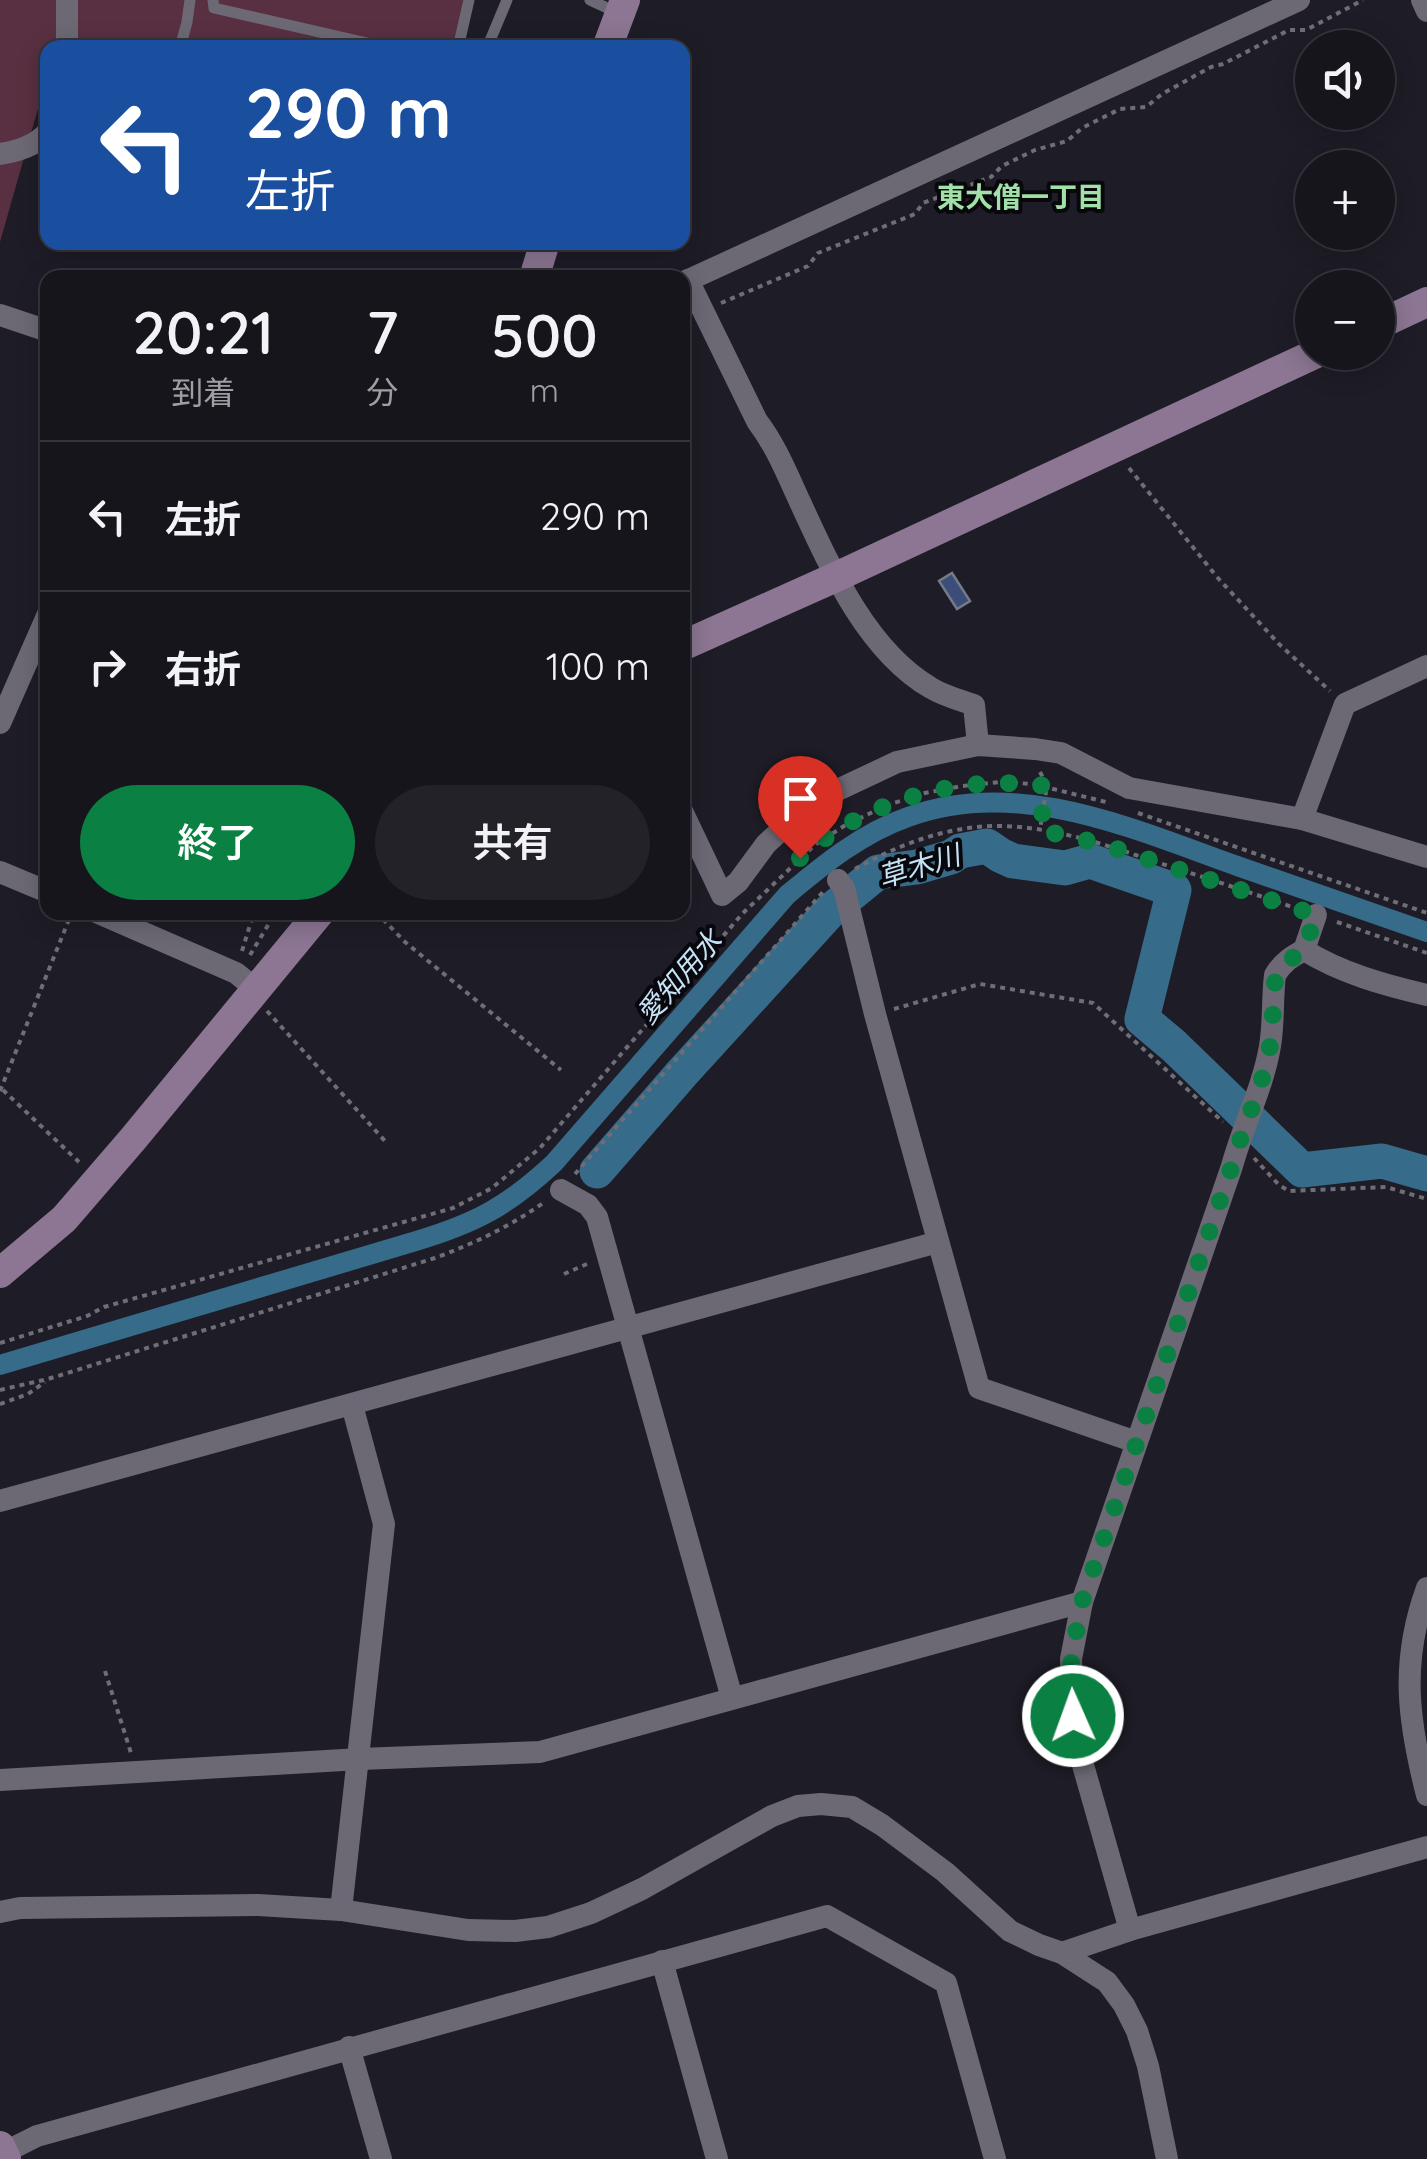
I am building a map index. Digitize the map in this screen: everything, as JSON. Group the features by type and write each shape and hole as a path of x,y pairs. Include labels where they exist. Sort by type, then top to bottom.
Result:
{"street":[{"path":"67,0 67,40"},
{"path":"690,280 1299,0"},
{"path":"1422,0 1427,11"},
{"path":"611,40 622,7"},
{"path":"0,154 40,139"},
{"path":"690,289 704,310 757,421 772,441 852,604 908,672 933,690 974,705 978,745"},
{"path":"1395,317 1427,302"},
{"path":"0,315 40,328"},
{"path":"690,642 1295,363"},
{"path":"0,723 40,632"},
{"path":"1302,820 1344,704 1427,666"},
{"path":"690,828 722,895 738,882 766,844 800,812 827,795 898,762 978,745 1035,748 1061,754 1129,788 1302,820 1427,857"},
{"path":"0,872 40,889"},
{"path":"838,880 844,888 979,1388 1136,1442"},
{"path":"1130,1930 1075,1730 1071,1659 1082,1602 1257,1094 1270,1046 1276,975 1281,966 1304,950 1316,915"},
{"path":"114,920 246,980"},
{"path":"0,1273 64,1219 246,980 311,920"},
{"path":"1304,950 1348,972 1427,995"},
{"path":"560,1190 588,1204 598,1217 732,1698"},
{"path":"0,1501 938,1242"},
{"path":"341,1910 384,1524 352,1405"},
{"path":"1427,1588 1411,1646 1409,1686 1414,1742 1427,1795"},
{"path":"0,1780 540,1752 1082,1602"},
{"path":"0,1912 20,1908 258,1905 341,1910 468,1930 548,1927 592,1913 642,1889 772,1816 798,1806 852,1807 946,1872 1010,1931 1062,1954 1108,1982 1137,2031 1167,2159"},
{"path":"1062,1954 1130,1930 1427,1846"},
{"path":"3,2152 36,2136 827,1916 946,1982 995,2159"},
{"path":"662,1961 717,2159"},
{"path":"349,2047 381,2159"}],"lane":[{"path":"182,40 192,0 213,1 214,8 353,40"},
{"path":"460,40 469,0"},
{"path":"490,40 507,0"},
{"path":"590,0 622,7"}],"path":[{"path":"704,310 808,266 818,253 915,214 923,203 991,177 1002,166 1034,150 1067,141 1082,128 1120,108 1146,107 1211,67 1289,30 1306,30 1362,0"},
{"path":"1116,448 1216,578 1344,704"},
{"path":"0,1343 88,1316 104,1307 453,1208 492,1188 540,1148 742,913 816,844 872,812 925,793 1000,782 1046,786 1116,806"},
{"path":"1040,830 1046,786"},
{"path":"1134,811 1427,912"},
{"path":"0,1390 48,1379 435,1258 522,1219 560,1190 824,891 899,846 928,836 994,826 1040,830 1102,844 1427,953"},
{"path":"69,920 0,1090 79,1162"},
{"path":"246,980 253,920"},
{"path":"271,920 248,958 246,980 261,1004 385,1141"},
{"path":"384,920 405,942 561,1070"},
{"path":"875,1014 980,984 1094,1003 1280,1186 1289,1191 1386,1187 1427,1199"},
{"path":"564,1274 608,1258"},
{"path":"0,1404 28,1394 48,1379"},
{"path":"105,1672 134,1772"}],"shaded area":[{"path":"0,0 473,0 464,40 40,40 40,102 0,242"}],"building":[{"path":"952,573 970,601 957,609 939,581"}],"waterway":[{"name":"愛知用水","path":"0,1365 416,1241 490,1211 554,1163 787,895 859,841 908,817 950,806 992,802 1076,813 1118,824 1427,932"},
{"name":"草木川","path":"597,1171 830,911 878,872 917,867 987,846 1013,861 1065,868 1090,861 1174,890 1142,1019 1302,1170 1382,1161 1427,1174"}],"district":[{"name":"東大僧一丁目","path":"1021,197"}],"route":[{"path":"800,858 844,826 885,806 925,793 1000,782 1033,784 1046,786 1040,830 1102,844 1316,915 1304,950 1281,966 1276,975 1270,1046 1257,1094 1082,1602 1071,1659 1073,1716"}]}
